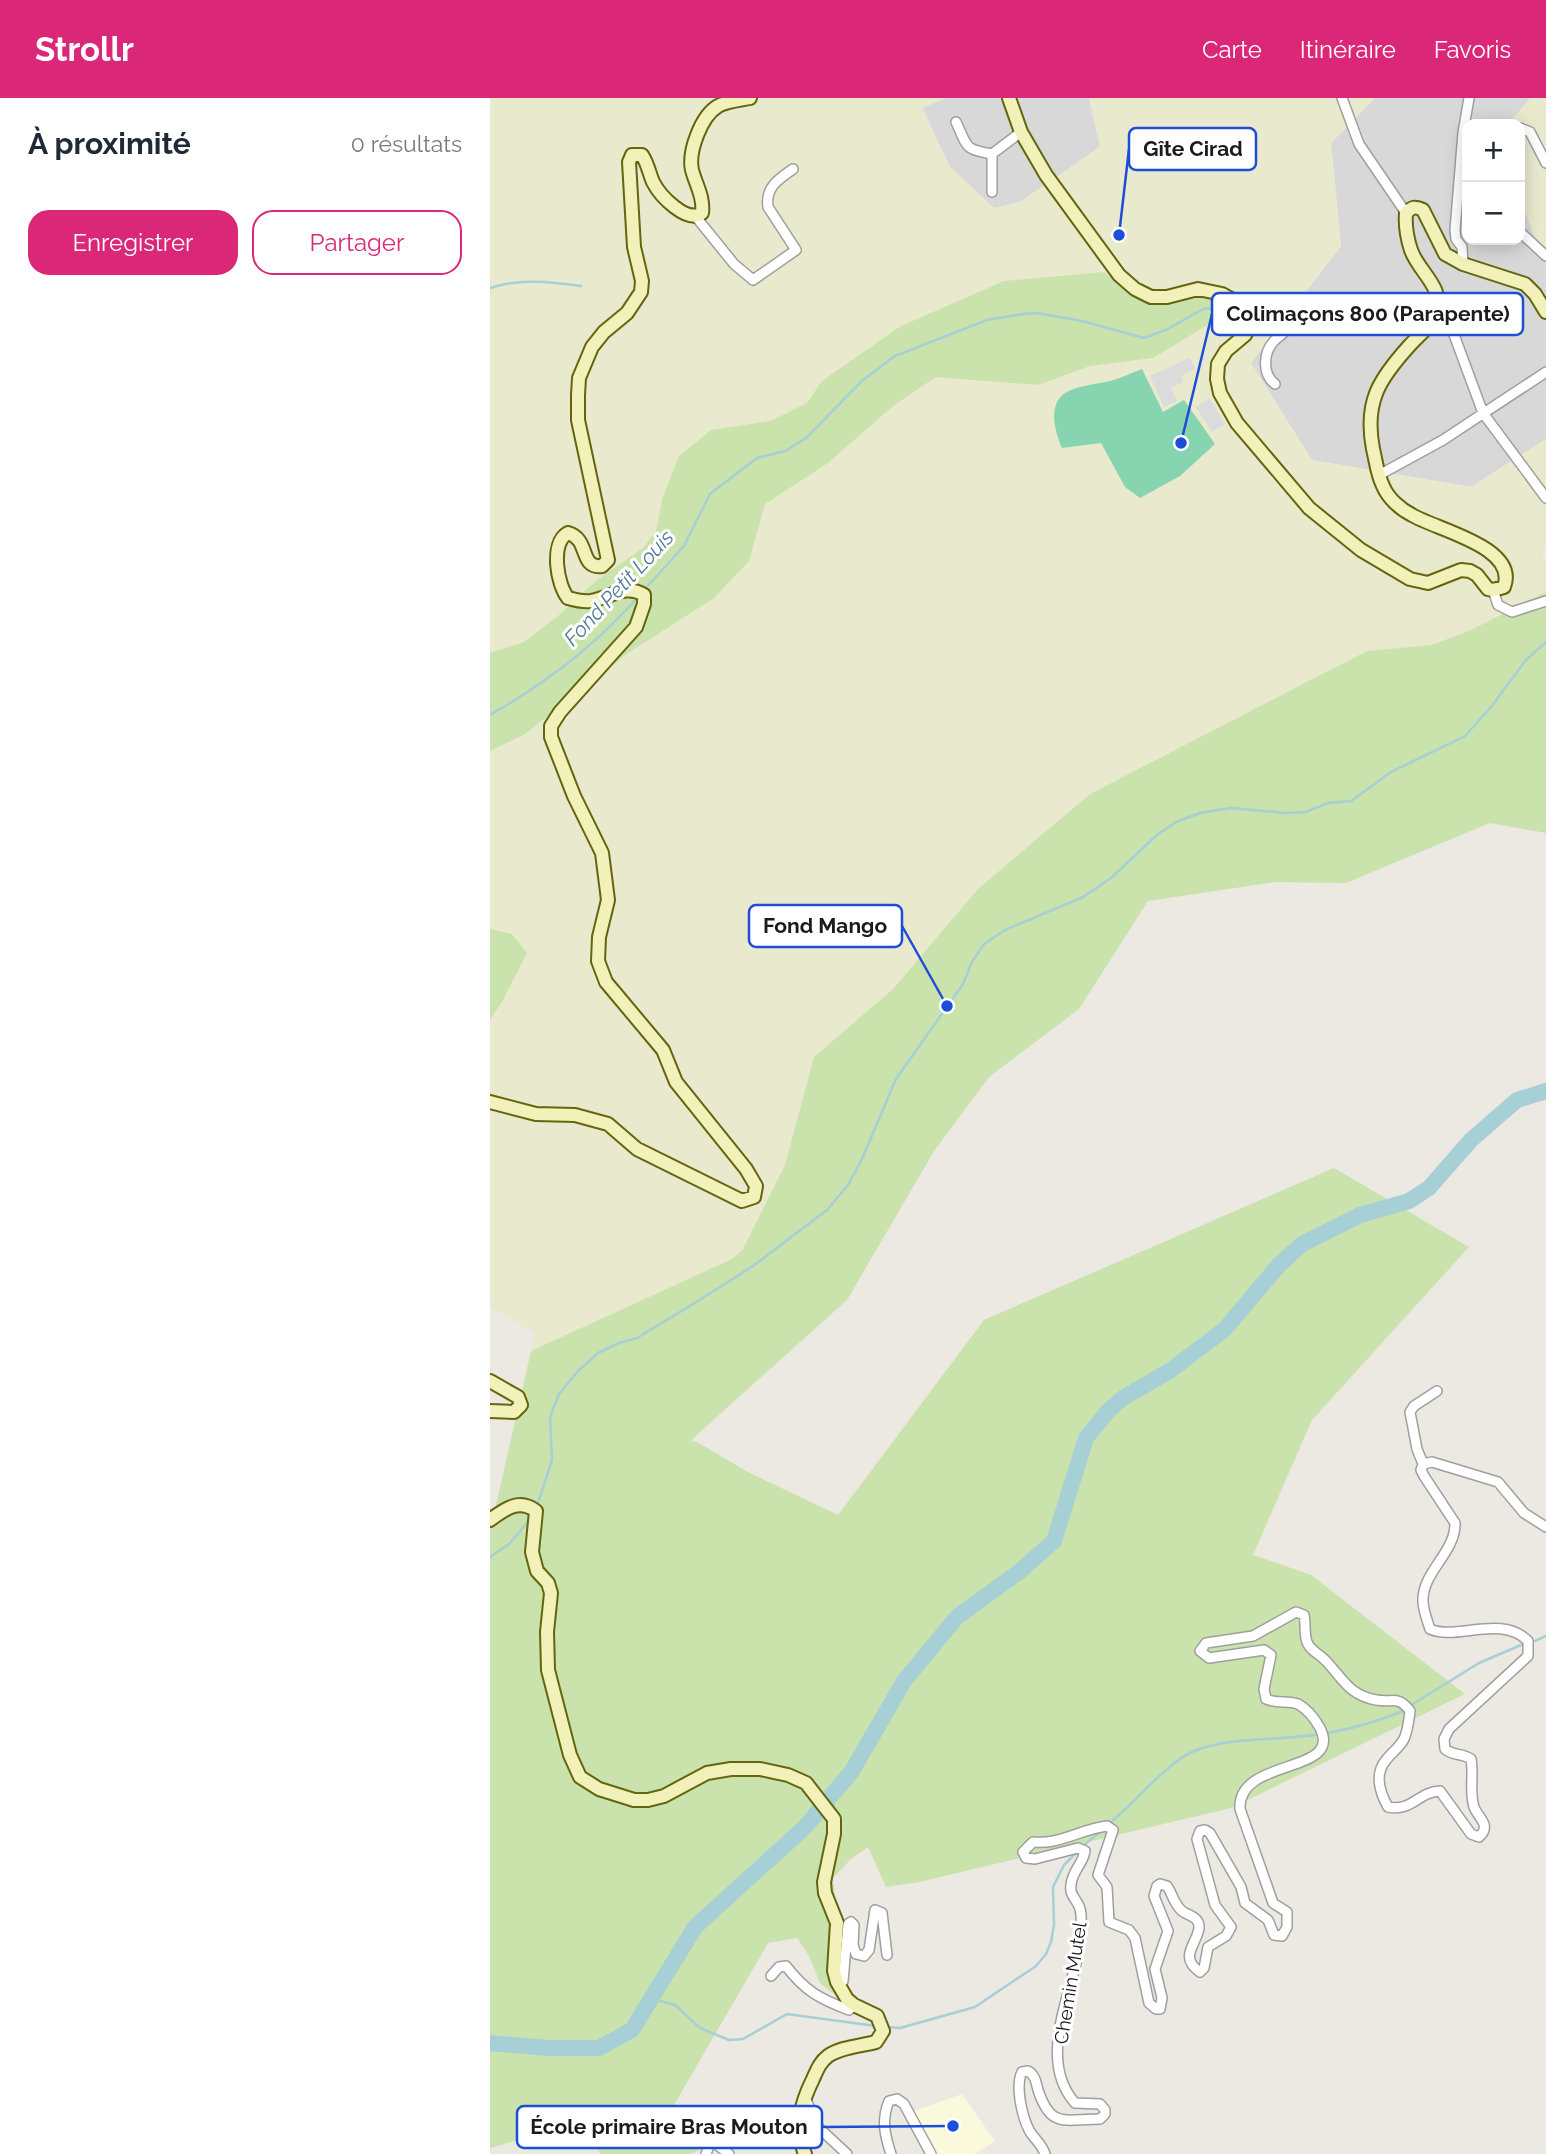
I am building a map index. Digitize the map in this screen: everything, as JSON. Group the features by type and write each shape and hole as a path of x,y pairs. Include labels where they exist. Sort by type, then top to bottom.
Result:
{"main road":[{"path":"490,1102 536,1114 575,1115 608,1124 637,1149 722,1193 742,1201 754,1197 756,1192 756,1186 746,1169 676,1082 663,1050 606,982 598,961 599,937 608,900 602,853 569,785 551,737 551,726 560,712 636,627 644,604 640,593 624,590 591,601 579,601 568,598 558,582 559,543 568,533 581,541 588,563 592,566 602,566 608,560 578,420 579,378 592,347 604,332 627,313 641,292 640,267 634,247 629,162 632,156 642,155 658,189 680,212 688,217 696,217 702,213 703,205 691,162 703,125 718,106 750,98"},
{"path":"1009,98 1021,132 1046,175 1119,275 1135,289 1151,297 1167,297 1189,290 1207,290 1235,299 1250,314 1251,324 1245,335 1226,351 1218,364 1220,393 1237,423 1309,508 1361,550 1410,579 1427,583 1452,572 1470,571 1477,575 1488,589 1493,590 1504,587 1507,573 1505,567 1491,553 1471,540 1413,516 1396,504 1386,492 1379,475 1369,430 1370,410 1378,386 1390,366 1436,314 1436,291 1411,252 1406,213 1416,206 1423,209 1445,254 1463,264 1525,284 1546,312"},
{"path":"490,1381 519,1397 521,1405 514,1412 490,1411"},
{"path":"490,1520 508,1507 519,1504 529,1505 536,1511 532,1552 537,1571 548,1583 551,1593 546,1639 548,1670 570,1755 580,1777 599,1789 634,1800 648,1800 664,1796 706,1773 731,1769 760,1769 788,1775 806,1783 834,1819 834,1834 824,1882 825,1893 837,1923 834,1971 847,1999 853,2005 877,2016 884,2031 876,2042 831,2054 821,2061 804,2096 799,2127 805,2154"}],"street":[{"path":"1342,98 1359,144 1406,213"},
{"path":"1463,264 1462,247 1456,239 1455,230 1463,133 1469,98"},
{"path":"956,122 968,148 974,152 992,154 1021,132"},
{"path":"1525,130 1530,132 1546,163"},
{"path":"992,154 992,192"},
{"path":"696,217 734,264 752,280 796,250 768,207 767,200 774,182 793,169"},
{"path":"1525,237 1546,256"},
{"path":"1250,314 1279,316 1287,323 1285,332 1274,342 1266,356 1266,373 1275,384"},
{"path":"1436,314 1448,323 1453,332 1483,413 1546,498"},
{"path":"1379,475 1443,440 1546,372"},
{"path":"1493,590 1498,605 1512,612 1546,601"},
{"path":"1437,1391 1414,1406 1410,1412 1417,1449 1423,1464 1432,1462 1498,1482 1524,1513 1546,1527"},
{"name":"Chemin Mutel","path":"1045,2154 1043,2147 1029,2131 1025,2120 1018,2083 1022,2073 1028,2071 1034,2075 1044,2109 1055,2118 1100,2119 1105,2110 1100,2104 1075,2103 1069,2095 1059,2067 1058,2029 1076,1967 1081,1933 1080,1906 1073,1897 1071,1885 1075,1872 1084,1860 1085,1851 1078,1847 1035,1859 1026,1858 1023,1852 1027,1847 1033,1842 1049,1843 1107,1826 1113,1830 1098,1875 1107,1887 1109,1922 1129,1930 1135,1938 1149,2003 1156,2009 1160,2009 1163,2002 1155,1969 1168,1931 1154,1896 1157,1885 1167,1886 1180,1909 1198,1922 1190,1952 1191,1963 1196,1970 1203,1971 1208,1947 1226,1936 1231,1927 1215,1905 1197,1839 1200,1831 1210,1833 1241,1887 1242,1900 1268,1920 1274,1935 1282,1936 1287,1927 1287,1912 1273,1903 1240,1809 1240,1799 1246,1787 1260,1777 1317,1755 1325,1738 1317,1722 1304,1708 1294,1702 1276,1703 1266,1699 1264,1689 1271,1656 1264,1650 1209,1658 1200,1651 1206,1643 1253,1636 1296,1612 1304,1615 1306,1641 1350,1690 1376,1700 1404,1703 1410,1711 1404,1739 1385,1761 1380,1772 1379,1786 1388,1807 1398,1809 1410,1805 1425,1794 1440,1791 1471,1834 1479,1836 1484,1832 1483,1819 1475,1810 1473,1802 1471,1759 1451,1754 1445,1749 1444,1739 1449,1729 1528,1656 1528,1641 1523,1635 1509,1630 1477,1628 1438,1633 1430,1629 1422,1599 1426,1584 1450,1545 1455,1523 1424,1476 1421,1470 1423,1464"},
{"path":"837,1982 843,1981 848,1924 851,1922 854,1925 853,1945 856,1954 864,1956 869,1950 875,1910 881,1913 887,1955"},
{"path":"771,1976 779,1967 786,1966 800,1984 818,1997 849,2010 853,2005"},
{"path":"804,2096 819,2128 847,2154"},
{"path":"891,2154 884,2120 889,2101 897,2099 904,2104 931,2154"},
{"path":"706,2154 710,2143 715,2143 729,2154"}],"shaded area":[{"path":"946,98 1089,98 1100,147 1020,202 994,208 950,167 922,107"},
{"path":"1375,98 1530,98 1513,119 1462,119 1462,245 1525,245 1525,211 1537,244 1546,252 1546,439 1471,487 1312,460 1251,363 1341,246 1331,143"},
{"path":"1190,358 1195,369 1181,376 1183,382 1171,388 1177,401 1164,407 1150,376"},
{"path":"1209,398 1225,424 1212,432 1196,407"},
{"path":"962,2094 995,2141 975,2154 937,2154 911,2112"}],"green space":[{"path":"490,98 946,98 922,108 950,167 994,208 1020,202 1100,147 1089,98 1375,98 1331,143 1341,246 1251,363 1312,460 1471,487 1546,439 1546,548 1542,554 1546,560 1546,592 1471,630 1431,645 1367,651 1090,794 978,889 893,989 814,1057 785,1165 743,1249 732,1259 531,1351 535,1333 490,1307"},
{"path":"1530,98 1546,98 1546,252 1537,245 1525,211 1525,119 1513,119"},
{"path":"1104,272 1140,300 1166,301 1206,295 1228,302 1243,324 1233,326 1214,321 1153,358 1090,366 1038,385 936,377 893,406 828,463 765,504 749,561 714,598 625,655 525,734 490,751 490,653 524,642 558,616 597,580 643,548 656,531 663,496 679,456 711,430 771,421 807,403 822,381 901,326 1004,281"},
{"path":"1142,369 1163,412 1184,400 1215,444 1180,476 1140,498 1125,487 1101,443 1062,448 1054,416 1058,401 1071,390 1110,381"},
{"path":"1546,592 1546,833 1490,823 1346,883 1275,882 1148,901 1079,1009 989,1077 934,1151 847,1300 690,1441 697,1442 746,1471 838,1515 984,1320 1334,1168 1469,1247 1312,1420 1253,1555 1311,1575 1465,1694 1231,1808 919,1882 886,1887 868,1847 851,1859 833,1878 844,2002 820,1983 809,1956 797,1938 768,1943 674,2105 699,2150 691,2154 601,2154 576,2123 490,2148 490,1518 494,1514 531,1351 732,1259 743,1249 785,1165 814,1057 893,989 978,889 1090,794 1367,651 1432,645 1471,630"},
{"path":"490,929 512,934 527,953 502,1002 490,1019"}],"waterway":[{"path":"490,288 523,282 581,286"},
{"name":"Fond Petit Louis","path":"1281,313 1295,318 1324,320 1397,305"},
{"name":"Fond Petit Louis","path":"645,589 684,546 710,494 757,458 785,451 806,438 863,380 895,356 987,320 1023,314 1037,313 1082,321 1144,338 1168,329 1203,309 1226,307 1240,312"},
{"name":"Fond Petit Louis","path":"1256,310 1264,311"},
{"name":"Fond Petit Louis","path":"490,715 569,662 622,615 638,597"},
{"path":"537,1506 552,1460 550,1417 559,1394 598,1353 637,1338 698,1301 753,1266 827,1210 848,1185 862,1159 896,1079 963,984 972,962 984,944 1005,930 1083,897 1111,878 1157,835 1176,822 1200,813 1231,808 1285,813 1306,812 1328,803 1351,801 1391,772 1465,736 1491,707 1526,660 1546,642"},
{"path":"490,2043 548,2048 599,2048 632,2030 695,1927 805,1827 852,1771 904,1681 957,1617 1020,1571 1054,1541 1086,1438 1109,1410 1123,1398 1171,1370 1225,1329 1278,1266 1302,1244 1360,1215 1409,1201 1429,1188 1471,1140 1517,1100 1546,1091"},
{"path":"490,1557 509,1544 528,1522"},
{"path":"1535,1641 1546,1636"},
{"path":"1413,1704 1479,1663 1521,1645"},
{"path":"1110,1823 1173,1764 1194,1751 1231,1742 1309,1736 1336,1731 1364,1725 1403,1711"},
{"path":"1083,1846 1102,1830"},
{"path":"886,2027 900,2028 975,2007 1036,1966 1046,1954 1051,1942 1054,1925 1053,1887 1064,1865 1076,1853"},
{"path":"653,1999 675,2005 700,2028 729,2040 743,2039 787,2014 876,2026"}],"place":[{"name":"Gîte Cirad","path":"1119,235"},
{"name":"Colimaçons 800 (Parapente)","path":"1181,443"},
{"name":"Fond Mango","path":"947,1006"},
{"name":"École primaire Bras Mouton","path":"953,2126"}]}
